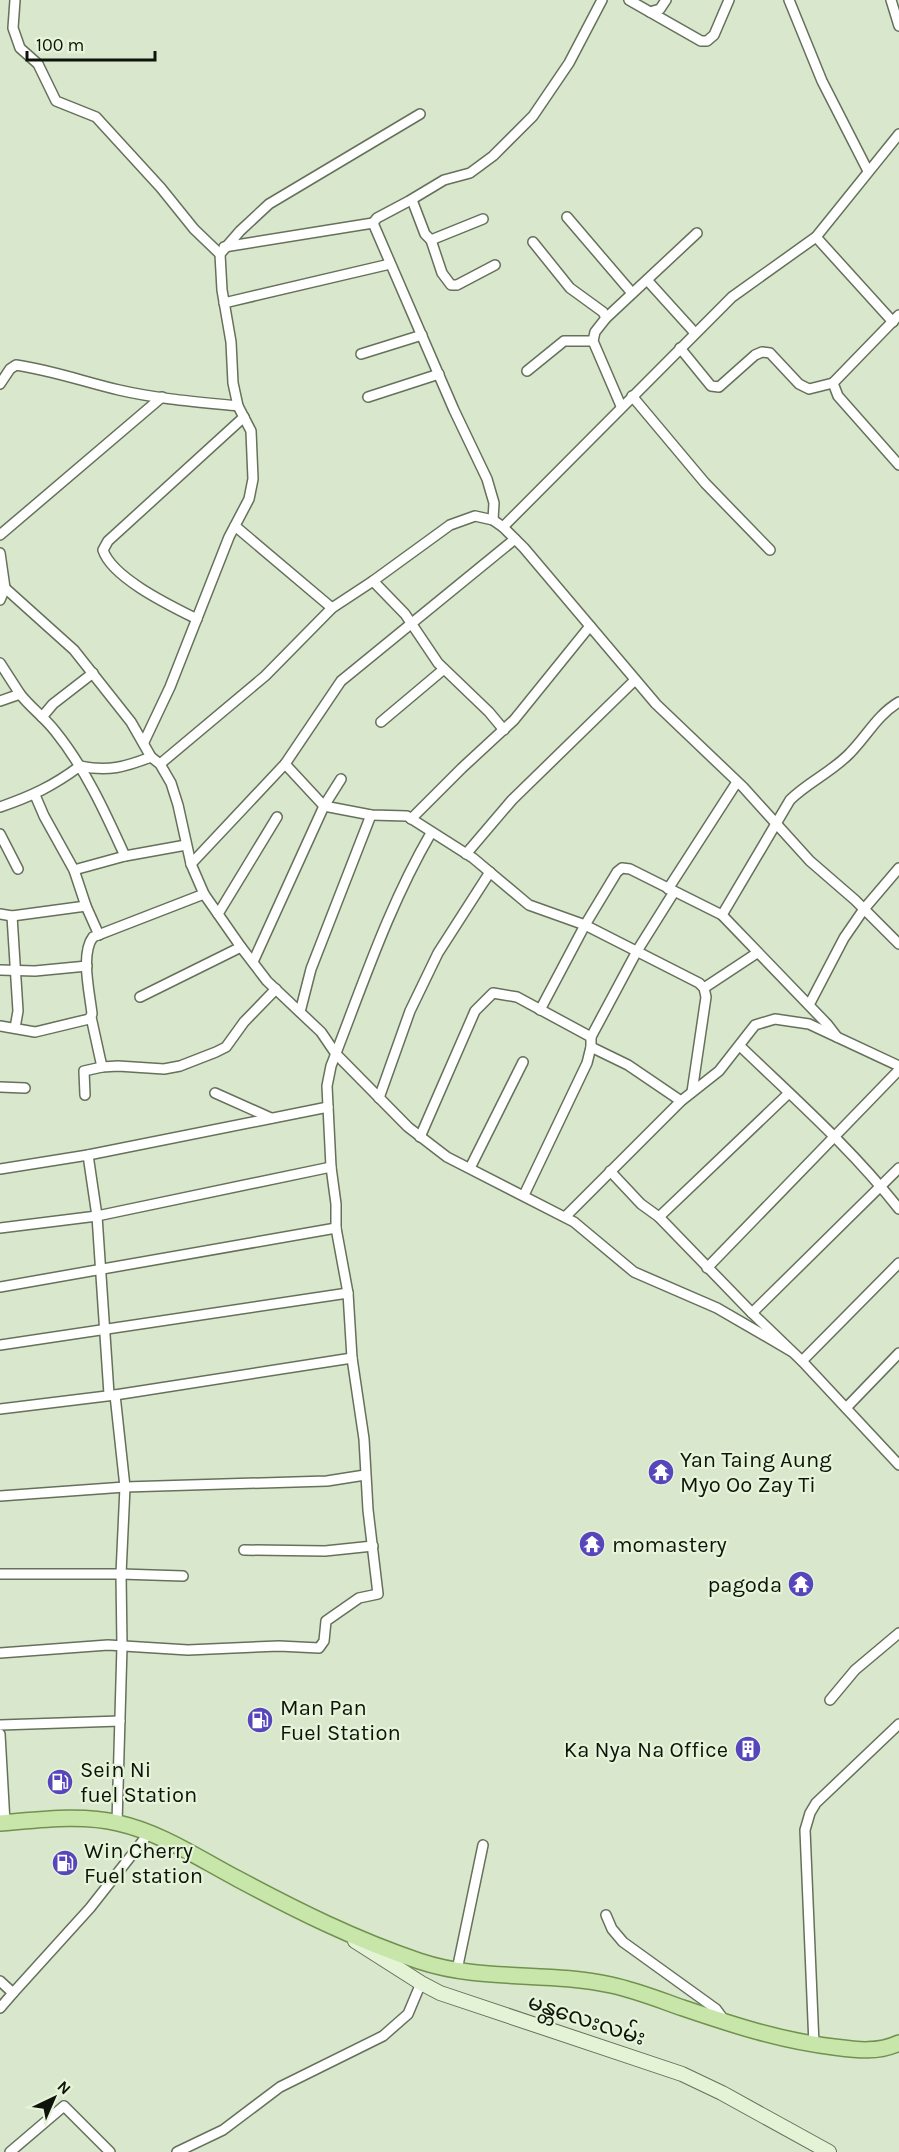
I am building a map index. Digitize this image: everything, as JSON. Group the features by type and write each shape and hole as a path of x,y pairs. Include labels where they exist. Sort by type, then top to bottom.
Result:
{"main road":[{"path":"3,1823 89,1819 117,1822 171,1841 237,1879 333,1927 422,1962 457,1970 611,1985 726,2022 814,2045 868,2051 882,2050 899,2043"},
{"name":"မန္တလေးလမ်း","path":"333,1927 440,1993 682,2074 722,2093 829,2152"}],"street":[{"path":"15,0 13,28 20,48 38,64 56,101 96,117 161,188 194,229 222,251 373,223 377,218 444,180 470,173 493,156 533,116 569,63 602,0"},
{"path":"628,0 657,13 701,41 707,41 714,35 729,0"},
{"path":"657,13 666,0"},
{"path":"789,0 822,81 868,171"},
{"path":"891,0 899,26"},
{"path":"144,742 170,687 235,526 249,499 253,479 251,431 238,406 233,383 231,342 219,264 222,251 269,204 420,114"},
{"path":"503,527 732,297 816,237 899,134"},
{"path":"412,200 425,234 431,240 442,273 451,285 457,285 495,265"},
{"path":"567,217 632,294"},
{"path":"431,240 483,219"},
{"path":"373,223 487,479 494,503 493,520"},
{"path":"621,406 593,341 595,332 606,318 697,233"},
{"path":"680,348 711,386 719,387 755,355 762,352 770,353 799,384 809,389 833,383 896,319 816,237"},
{"path":"533,242 570,288 596,306 606,318"},
{"path":"224,303 390,264"},
{"path":"647,280 695,333"},
{"path":"361,354 422,335"},
{"path":"527,370 564,341 593,341"},
{"path":"0,384 10,369 16,365 120,390 238,406"},
{"path":"368,397 439,374"},
{"path":"833,383 838,396 899,465"},
{"path":"632,396 705,483 770,550"},
{"path":"0,535 162,397"},
{"path":"197,619 146,593 115,567 104,555 103,550 108,541 244,417"},
{"path":"160,764 265,676 332,608 450,525 475,516 493,520 515,539 656,704 737,782 810,861 899,944"},
{"path":"235,526 332,608"},
{"path":"191,864 285,764 341,681 515,539"},
{"path":"0,553 3,587 0,600"},
{"path":"373,581 405,614 438,663 504,729"},
{"path":"3,587 74,650 131,722 151,757 160,764 171,783 191,864 204,894 267,981 321,1032 336,1054 408,1128 447,1157 574,1222 634,1272 717,1308 791,1351"},
{"path":"411,819 514,720 590,626"},
{"path":"0,663 20,694 54,729 80,766 106,813 125,856"},
{"path":"381,722 444,669"},
{"path":"42,717 54,704 93,673"},
{"path":"465,854 512,800 635,680"},
{"path":"0,701 20,694"},
{"path":"722,915 790,800 802,787 850,754 874,722 899,702"},
{"path":"0,807 35,795 80,766 98,769 124,767 151,757"},
{"path":"285,764 324,806 371,815 407,816 490,872 529,905 585,925 699,982 704,988 706,997 692,1092"},
{"path":"253,962 324,806 340,778"},
{"path":"524,1195 587,1063 591,1042 637,951 671,890 737,782"},
{"path":"35,795 74,870 99,935"},
{"path":"300,1012 311,969 371,815"},
{"path":"218,914 277,817"},
{"path":"0,1653 108,1645 188,1650 279,1646 319,1648 324,1641 326,1621 358,1598 378,1594 365,1475 364,1439 352,1358 348,1293 336,1228 327,1086 336,1054 390,912 431,833"},
{"path":"0,834 18,869"},
{"path":"74,870 125,856 186,844"},
{"path":"0,858 10,854"},
{"path":"540,1010 585,925 617,873 622,868 630,868 722,915 837,1037"},
{"path":"809,1005 843,938 899,868"},
{"path":"379,1098 410,1011 438,953 490,872"},
{"path":"102,1067 91,1017 87,966 88,943 93,937 204,894"},
{"path":"0,914 12,916 86,906"},
{"path":"12,916 18,1011 15,1028"},
{"path":"140,997 242,947"},
{"path":"704,988 757,953"},
{"path":"0,970 35,971 87,966"},
{"path":"86,1095 84,1071 118,1066 164,1069 180,1066 226,1047 244,1022 276,989"},
{"path":"420,1137 475,1011 493,993 517,997 540,1010 681,1101"},
{"path":"0,1026 35,1032 80,1022 91,1017"},
{"path":"565,1217 681,1101 719,1071 755,1025 775,1019 810,1024 899,1068 707,1268"},
{"path":"740,1046 834,1137 881,1186 899,1209"},
{"path":"470,1168 523,1062"},
{"path":"0,1087 26,1088"},
{"path":"659,1217 789,1092"},
{"path":"215,1093 271,1118"},
{"path":"0,1169 88,1155 328,1107"},
{"path":"88,1155 97,1216 104,1328 125,1487 121,1574 122,1646 117,1822"},
{"path":"0,1228 97,1216 331,1167"},
{"path":"752,1313 899,1168"},
{"path":"610,1172 641,1204 659,1217 897,1458"},
{"path":"0,1287 336,1228"},
{"path":"802,1361 899,1263"},
{"path":"0,1345 348,1293"},
{"path":"846,1408 899,1353"},
{"path":"0,1409 112,1395 352,1358"},
{"path":"0,1496 125,1487 327,1480 365,1475"},
{"path":"244,1550 325,1551 373,1546"},
{"path":"0,1574 183,1576"},
{"path":"830,1700 855,1670 899,1633"},
{"path":"0,1725 120,1721"},
{"path":"814,2045 805,1830 816,1803 899,1724"},
{"path":"0,1734 3,1823"},
{"path":"0,2008 90,1908 149,1833"},
{"path":"457,1970 483,1845"},
{"path":"606,1915 612,1929 623,1942 716,2009 726,2022"},
{"path":"0,1981 14,1993"},
{"path":"177,2152 223,2130 280,2087 383,2036 408,2014 421,1983"},
{"path":"10,2152 64,2106 111,2152"}],"place":[{"name":"Yan Taing Aung Myo Oo Zay Ti","path":"661,1472"},
{"name":"momastery","path":"592,1544"},
{"name":"pagoda","path":"801,1584"},
{"name":"Man Pan Fuel Station","path":"260,1720"},
{"name":"Ka Nya Na Office","path":"748,1749"},
{"name":"Sein Ni fuel Station","path":"60,1782"},
{"name":"Win Cherry Fuel station","path":"65,1863"}]}
